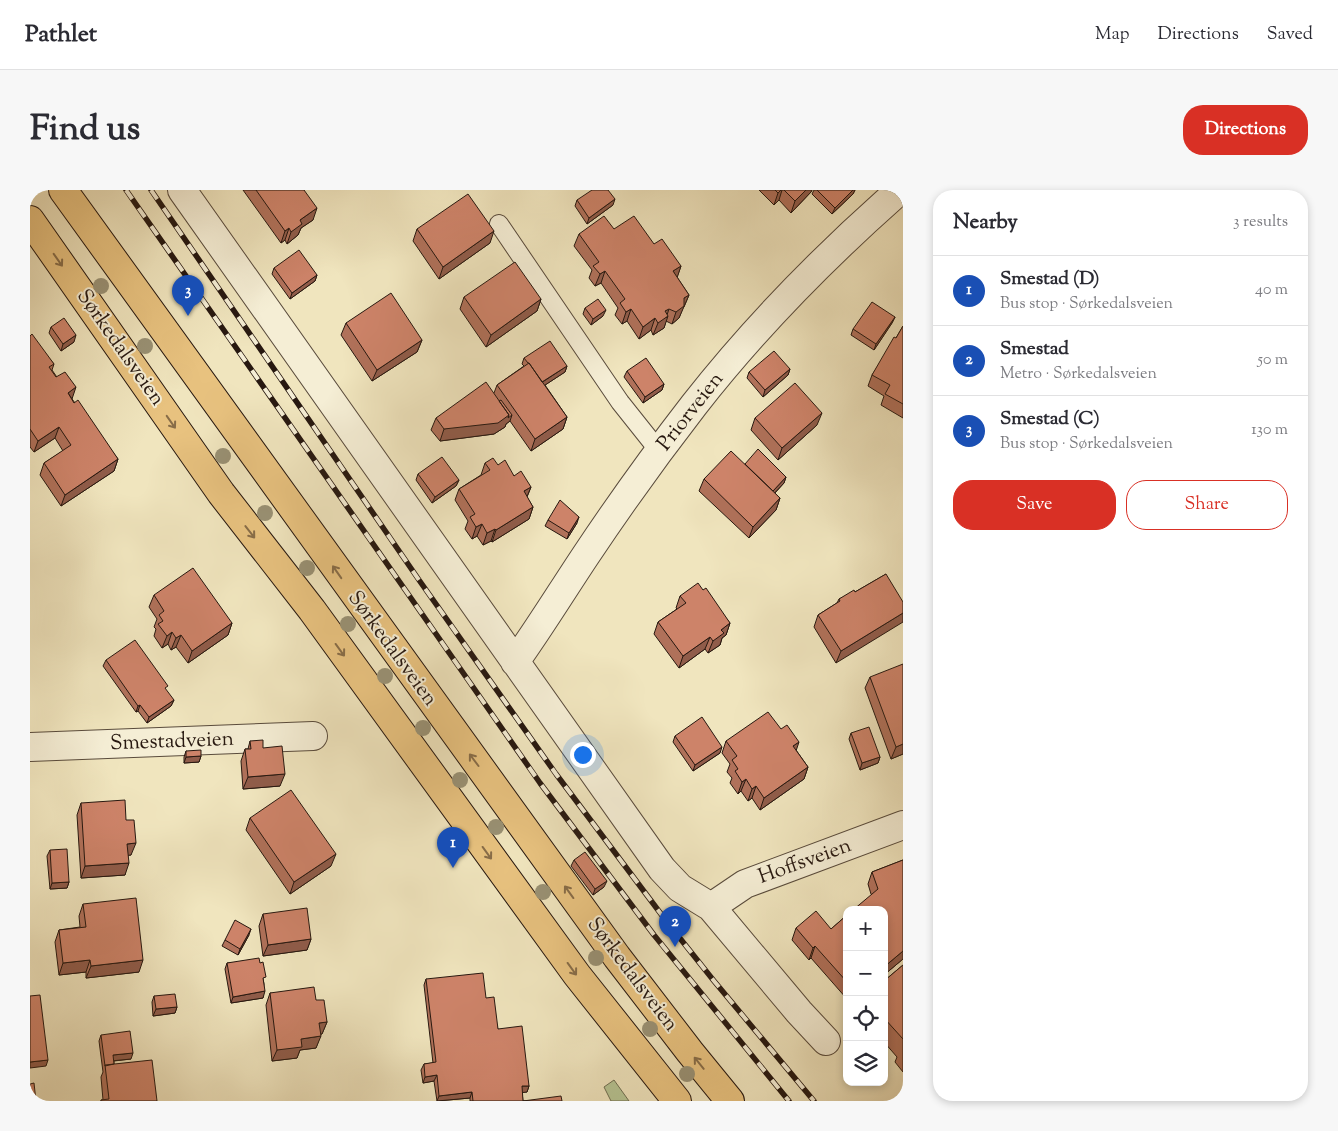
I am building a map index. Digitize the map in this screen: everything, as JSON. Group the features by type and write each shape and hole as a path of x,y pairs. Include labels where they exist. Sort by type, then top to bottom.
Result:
{"main road":[{"name":"Sørkedalsveien","path":"63,190 617,957 730,1101"},
{"name":"Sørkedalsveien","path":"30,220 220,493 312,610 576,975 677,1101"}],"street":[{"path":"182,190 662,869 680,888 711,907 826,1042"},
{"name":"Priorveien","path":"515,662 586,555 695,404 764,324 823,261 900,190"},
{"name":"Smestadveien","path":"30,747 313,736"},
{"name":"Hoffsveien","path":"711,907 745,884 903,825"}],"lane":[{"path":"499,224 620,402 660,452"}],"green space":[{"path":"614,1080 629,1101 611,1101 604,1087"}],"building":[{"path":"256,190 304,190 317,208 300,220 302,224 291,232 289,228 285,231"},
{"path":"592,190 608,190 615,199 589,218 577,200"},
{"path":"784,190 806,190 795,201"},
{"path":"817,190 853,190 835,208"},
{"path":"468,194 494,231 443,267 417,229"},
{"path":"604,216 614,229 634,216 654,244 662,239 681,266 673,271 689,295 684,298 684,306 676,312 669,309 665,311 668,316 658,323 655,318 643,327 631,309 626,312 620,303 625,299 605,271 600,274 593,266 599,262 579,234"},
{"path":"299,250 317,275 292,293 274,268"},
{"path":"515,262 541,299 491,335 464,297"},
{"path":"391,293 422,340 377,370 346,323"},
{"path":"598,299 606,310 593,319 585,308"},
{"path":"872,302 895,317 876,344 853,329"},
{"path":"64,318 76,335 63,344 51,327"},
{"path":"903,326 903,404 885,394 890,385 872,375 894,337 896,338"},
{"path":"32,334 54,364 49,367 56,377 65,372 76,387 68,393 74,403 78,400 118,459 65,495 44,463 71,445 59,427 38,441 30,429 30,336"},
{"path":"550,341 567,366 542,382 524,358"},
{"path":"774,351 790,369 765,390 749,372"},
{"path":"646,358 664,384 645,397 627,371"},
{"path":"529,363 567,417 535,439 497,385"},
{"path":"486,382 509,415 498,423 444,429 436,418"},
{"path":"795,383 822,413 782,448 755,418"},
{"path":"501,400 512,415 508,418 509,415 499,401"},
{"path":"758,449 786,477 773,491 745,464"},
{"path":"731,451 780,498 753,527 704,479"},
{"path":"442,457 459,480 435,497 418,474"},
{"path":"493,458 498,465 505,460 514,476 521,471 531,487 524,491 533,507 496,530 487,533 482,524 476,527 470,517 475,514 459,489 490,470 485,463"},
{"path":"560,500 579,517 569,533 548,520"},
{"path":"193,568 232,623 192,651 181,635 176,638 172,632 167,636 158,624 163,621 159,615 164,611 154,595"},
{"path":"886,574 903,602 903,613 841,651 818,615 840,601 839,599"},
{"path":"698,583 703,590 706,588 730,623 721,630 724,633 713,641 710,637 683,656 658,622 686,603 680,596"},
{"path":"135,640 168,686 165,688 174,700 149,717 140,705 138,706 106,660"},
{"path":"903,664 903,744 896,747 870,677"},
{"path":"768,712 781,729 787,725 799,742 793,746 808,767 764,798 756,786 752,789 746,779 742,782 735,771 738,769 732,760 737,756 726,741"},
{"path":"702,717 722,747 695,765 675,736"},
{"path":"869,727 880,757 862,763 851,733"},
{"path":"263,740 263,748 282,746 285,774 248,777 245,749 251,749 250,741"},
{"path":"201,750 201,756 186,757 186,751"},
{"path":"291,790 336,854 294,882 250,818"},
{"path":"125,800 126,820 134,820 136,843 127,844 129,863 85,866 81,803"},
{"path":"67,849 69,882 52,883 50,850"},
{"path":"585,852 607,881 595,889 574,860"},
{"path":"903,860 903,951 888,964 888,906 858,906 878,889 872,872"},
{"path":"136,898 143,960 91,966 90,960 63,963 59,930 86,927 83,904"},
{"path":"307,908 311,939 268,945 263,914"},
{"path":"816,911 831,929 843,918 843,978 815,946 813,948 796,928"},
{"path":"235,920 251,929 240,949 225,940"},
{"path":"259,958 260,963 263,962 266,977 263,978 265,991 233,997 227,963"},
{"path":"903,965 903,1039 888,1022 888,978"},
{"path":"483,973 486,998 494,997 498,1029 522,1026 529,1086 522,1086 523,1101 473,1101 472,1092 439,1096 437,1075 425,1077 424,1064 436,1062 426,979"},
{"path":"314,987 316,1000 324,1000 327,1022 319,1023 321,1036 301,1039 302,1047 277,1050 270,993"},
{"path":"175,994 177,1007 156,1009 154,996"},
{"path":"40,995 48,1060 30,1062 30,996"},
{"path":"130,1031 133,1053 113,1055 114,1064 105,1066 101,1035"},
{"path":"152,1060 157,1101 101,1101 109,1099 105,1065"},
{"path":"34,1083 36,1101 30,1101 30,1084"},
{"path":"561,1096 562,1101 523,1101"}],"railway":[{"path":"126,190 540,783 654,935 789,1101"},
{"path":"151,190 419,580 556,774 667,922 814,1101"}],"place":[{"name":"Smestad (C)","path":"188,316"},
{"name":"Smestad (D)","path":"453,868"},
{"name":"Smestad","path":"675,947"}]}
